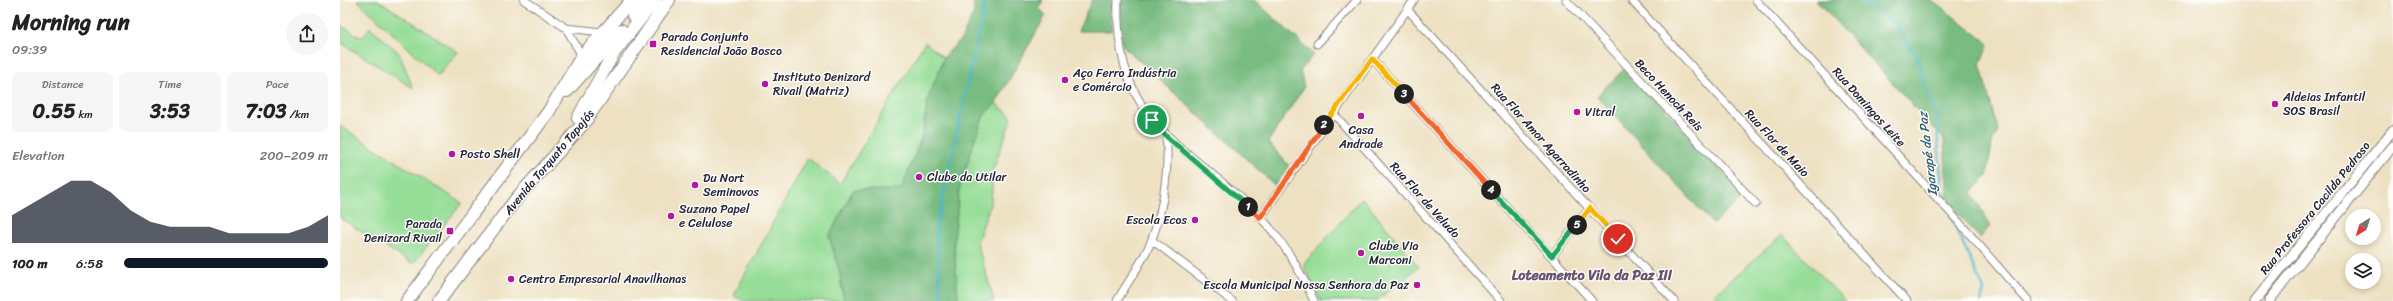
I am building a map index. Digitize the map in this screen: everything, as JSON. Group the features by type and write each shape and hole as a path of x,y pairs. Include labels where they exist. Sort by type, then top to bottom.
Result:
{"highway":[{"path":"549,111 582,56 632,0"},
{"path":"407,301 549,111 628,22 643,0"},
{"path":"566,140 613,54 655,0"},
{"name":"Avenida Torquato Tapajós","path":"438,301 516,199 566,140 582,124 669,0"}],"street":[{"path":"524,0 566,28 582,56"},
{"path":"1118,0 1118,41 1128,80 1144,111 1166,136 1260,218 1294,263 1314,301"},
{"path":"1318,44 1357,0"},
{"path":"1260,218 1414,0"},
{"name":"Beco Henoch Reis","path":"1566,0 1756,204"},
{"name":"Rua Flor de Maio","path":"1631,0 1907,301"},
{"name":"Rua Domingos Leite","path":"1756,0 1958,220 2028,301"},
{"name":"Rua Flor Amor Agarradinho","path":"1407,9 1674,301"},
{"path":"566,28 602,32"},
{"path":"1372,59 1592,301"},
{"name":"Rua Flor de Veludo","path":"1333,113 1501,301"},
{"name":"Rua Professora Cacilda Pedroso","path":"2255,301 2393,130"},
{"path":"1117,301 1152,240 1168,175 1169,157 1166,136"},
{"name":"Rua Professora Cacilda Pedroso","path":"2269,301 2393,146"},
{"path":"1552,256 1590,208"},
{"path":"1152,240 1232,301"}],"green space":[{"path":"357,0 378,0 458,52 438,76"},
{"path":"974,0 1043,0 1039,8 1046,15 996,103 984,115 959,190 954,242 958,301 844,301 839,270 829,236 853,190 901,190 922,136 928,99 944,57 962,38 974,12"},
{"path":"1092,0 1111,0 1111,31 1078,31"},
{"path":"1120,0 1254,0 1314,54 1300,71 1304,87 1268,142 1290,167 1278,188 1122,45"},
{"path":"1816,0 1932,0 1989,44 1980,64 1998,131 1992,143 1987,177 1972,192 1990,226 1980,238 1948,203 1944,139"},
{"path":"340,25 362,38 370,27 399,53 413,88 340,42"},
{"name":"Clube da Utilar","path":"925,42 1012,117 993,170 991,202 977,242 994,301 742,301 734,295 808,158 840,184"},
{"path":"1626,67 1745,195 1713,224 1597,96"},
{"path":"340,126 462,203 413,264 340,218"},
{"name":"Clube Via Marconi","path":"1362,198 1419,267 1376,301 1321,301 1303,265"},
{"path":"1782,235 1845,301 1722,301 1715,294"}],"waterway":[{"path":"943,301 940,289 936,228 986,0"},
{"name":"Igarapé da Paz","path":"1858,0 1894,22 1919,60 1924,84 1936,114 1943,200"},
{"name":"Igarapé da Paz","path":"1951,217 1984,290 1981,301"}],"place":[{"name":"Parada Conjunto Residencial João Bosco","path":"653,44"},
{"name":"Aço Ferro Indústria e Comércio","path":"1065,80"},
{"name":"Instituto Denizard Rivail (Matriz)","path":"765,84"},
{"name":"Aldeias Infantil SOS Brasil","path":"2275,104"},
{"name":"Vitral","path":"1577,112"},
{"name":"Casa Andrade","path":"1361,116"},
{"name":"Posto Shell","path":"452,154"},
{"name":"Clube da Utilar","path":"919,177"},
{"name":"Du Nort Seminovos","path":"695,185"},
{"name":"Suzano Papel e Celulose","path":"671,216"},
{"name":"Escola Ecos","path":"1195,220"},
{"name":"Parada Denizard Rivail","path":"450,231"},
{"name":"Clube Via Marconi","path":"1361,253"},
{"name":"Centro Empresarial Anavilhanas","path":"511,279"},
{"name":"Escola Municipal Nossa Senhora da Paz","path":"1417,285"}],"district":[{"name":"Loteamento Vila da Paz III","path":"1592,275"}],"route":[{"path":"1152,120 1166,136 1260,218 1372,59 1552,256 1590,208 1618,239"}]}
